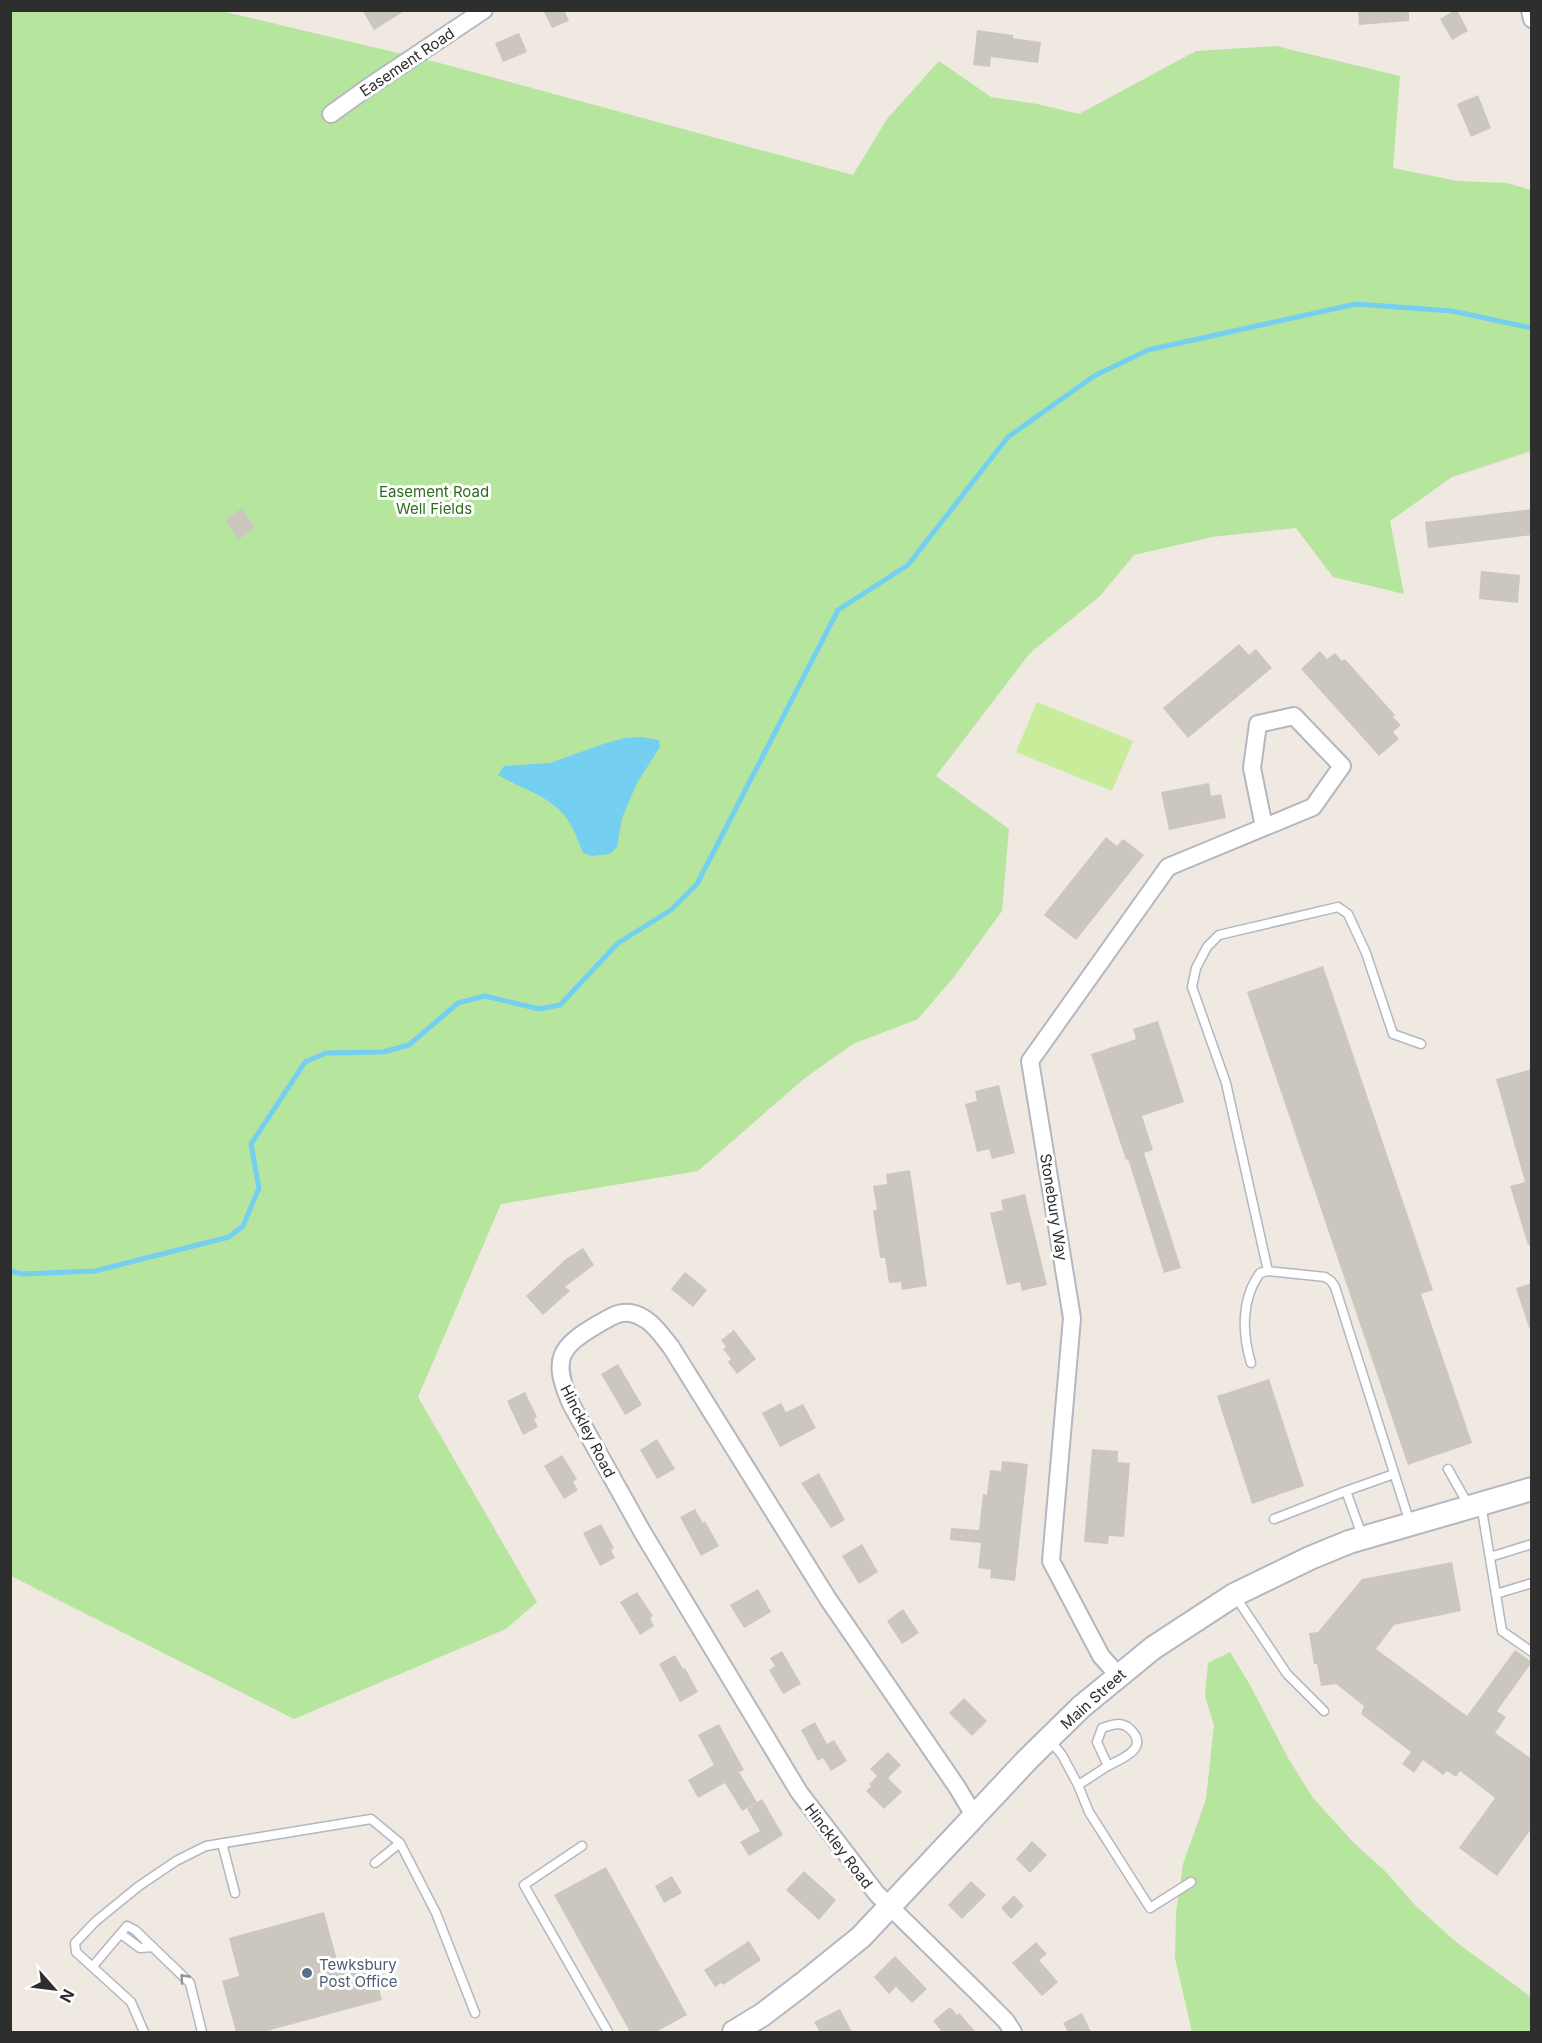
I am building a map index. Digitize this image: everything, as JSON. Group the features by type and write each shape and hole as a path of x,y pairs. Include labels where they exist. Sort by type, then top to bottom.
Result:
{"main road":[{"name":"Main Street","path":"734,2032 762,2015 861,1937 1081,1707 1153,1648 1234,1595 1310,1558 1363,1538 1532,1489"}],"street":[{"name":"Easement Road","path":"331,114 484,10"},
{"path":"1530,10 1532,19"},
{"name":"Stonebury Way","path":"1118,1675 1101,1656 1051,1561 1072,1318 1030,1061 1168,867 1313,807 1342,766 1294,716 1258,724 1252,768 1264,827"},
{"name":"Hinckley Road","path":"889,1907 870,1887 799,1792 594,1448 561,1382 560,1366 569,1344 581,1334 619,1312 641,1316 654,1325 671,1347 828,1599 957,1787 975,1817"},
{"path":"889,1907 1006,2021 1013,2032"}],"lane":[{"path":"1268,1271 1226,1083 1192,987 1196,968 1207,947 1220,935 1338,907 1348,914 1366,953 1393,1034 1421,1044"},
{"path":"1251,1363 1246,1347 1244,1316 1254,1281 1260,1273 1268,1271 1325,1277 1331,1281 1335,1287 1410,1524"},
{"path":"1448,1469 1475,1505 1490,1557 1502,1631 1532,1652"},
{"path":"1274,1519 1394,1474"},
{"path":"1346,1491 1363,1538"},
{"path":"1490,1557 1532,1544"},
{"path":"1496,1594 1532,1583"},
{"path":"1234,1595 1287,1674 1324,1711"},
{"path":"1078,1785 1108,1766 1130,1756 1136,1746 1136,1737 1127,1727 1116,1723 1102,1728 1097,1742 1108,1766"},
{"path":"1049,1739 1062,1755 1089,1812 1150,1908 1191,1882"},
{"path":"144,2032 131,2002 76,1952 75,1943 96,1921 176,1860 206,1846 371,1819 400,1843 436,1913 475,2013"},
{"path":"222,1843 235,1893"},
{"path":"375,1863 400,1843"},
{"path":"582,1846 524,1885 608,2032"},
{"path":"93,1966 127,1926 135,1930 190,1983 202,2032"}],"green space":[{"name":"Easement Road Well Fields","path":"11,11 221,11 436,62 853,175 887,119 939,61 991,97 1037,104 1079,114 1196,51 1276,46 1400,76 1393,168 1457,181 1507,183 1531,190 1531,451 1452,477 1390,521 1404,594 1333,577 1296,528 1212,537 1134,555 1100,596 1030,653 936,776 1009,829 1002,911 954,977 918,1019 853,1044 805,1078 698,1171 501,1204 418,1397 537,1602 506,1629 294,1719 11,1576"},
{"path":"1037,702 1133,741 1112,791 1016,752"},
{"path":"1230,1652 1288,1758 1313,1798 1416,1906 1456,1942 1531,1997 1531,2032 1192,2032 1175,1958 1176,1913 1183,1864 1206,1799 1214,1725 1205,1696 1208,1663"}],"water":[{"path":"641,737 659,740 660,747 637,783 622,818 617,847 610,854 592,856 583,853 571,826 555,806 537,794 498,775 504,766 550,763 624,738"}],"building":[{"path":"362,10 406,10 374,30"},
{"path":"543,10 564,10 569,21 552,28"},
{"path":"1358,10 1409,10 1409,21 1359,25"},
{"path":"1455,10 1468,31 1452,40 1440,19"},
{"path":"977,30 1041,42 1038,63 991,57 990,67 973,65"},
{"path":"519,33 527,52 503,62 495,43"},
{"path":"1478,95 1491,128 1471,137 1457,104"},
{"path":"242,508 255,528 238,540 225,520"},
{"path":"1532,509 1532,535 1428,548 1425,522"},
{"path":"1481,571 1520,575 1518,603 1479,599"},
{"path":"1239,644 1249,655 1256,649 1272,668 1188,738 1163,708"},
{"path":"1320,651 1327,659 1335,653 1342,661 1345,659 1395,715 1393,717 1401,725 1393,732 1399,739 1379,756 1301,669"},
{"path":"1209,783 1211,796 1221,794 1226,818 1169,830 1161,792"},
{"path":"1106,837 1117,846 1123,839 1144,855 1076,940 1044,915"},
{"path":"1323,966 1433,1290 1421,1294 1472,1443 1408,1465 1247,992"},
{"path":"1158,1021 1184,1102 1142,1116 1153,1150 1144,1153 1181,1268 1164,1273 1128,1159 1126,1160 1091,1054 1136,1039 1133,1029"},
{"path":"1532,1069 1532,1244 1528,1245 1510,1186 1525,1182 1496,1079"},
{"path":"999,1085 1015,1153 992,1159 989,1149 977,1152 965,1104 977,1101 975,1091"},
{"path":"910,1170 927,1286 902,1290 901,1282 889,1283 885,1258 880,1258 873,1210 877,1210 873,1186 887,1184 886,1174"},
{"path":"1025,1194 1047,1285 1022,1291 1020,1282 1007,1285 990,1213 1003,1210 1001,1200"},
{"path":"583,1248 594,1265 565,1287 570,1291 543,1315 526,1296 566,1259"},
{"path":"685,1272 707,1290 693,1307 671,1289"},
{"path":"1532,1283 1532,1327 1529,1328 1516,1288"},
{"path":"734,1330 756,1359 737,1374 728,1362 731,1359 723,1349 726,1347 721,1340"},
{"path":"618,1364 642,1405 625,1415 601,1374"},
{"path":"1269,1379 1304,1486 1252,1504 1217,1396"},
{"path":"525,1392 537,1417 534,1419 538,1427 523,1435 507,1401"},
{"path":"781,1403 786,1412 803,1404 816,1428 780,1447 762,1413"},
{"path":"657,1439 675,1469 657,1479 640,1450"},
{"path":"1092,1449 1118,1451 1118,1462 1130,1463 1124,1537 1109,1536 1108,1544 1084,1542"},
{"path":"562,1455 577,1479 573,1482 578,1490 564,1499 544,1466"},
{"path":"1002,1461 1028,1464 1015,1581 990,1578 991,1570 978,1568 981,1543 950,1540 951,1528 979,1530 983,1494 987,1495 990,1470 1001,1471"},
{"path":"819,1473 845,1520 831,1528 801,1483"},
{"path":"695,1509 703,1523 705,1521 719,1546 701,1556 680,1517"},
{"path":"601,1524 614,1548 611,1550 615,1558 600,1566 583,1533"},
{"path":"862,1544 878,1572 859,1584 842,1556"},
{"path":"1452,1562 1461,1611 1394,1625 1376,1649 1467,1716 1515,1650 1532,1662 1497,1711 1506,1717 1495,1733 1532,1759 1532,1828 1497,1876 1459,1848 1495,1798 1460,1771 1456,1777 1447,1771 1443,1775 1423,1760 1414,1773 1402,1764 1411,1752 1361,1714 1364,1706 1336,1684 1321,1686 1317,1664 1314,1664 1309,1633 1318,1632 1362,1579"},
{"path":"758,1589 771,1612 744,1628 730,1605"},
{"path":"637,1592 653,1616 650,1618 654,1626 640,1635 620,1602"},
{"path":"903,1609 919,1633 902,1644 887,1621"},
{"path":"782,1651 801,1684 783,1694 769,1670 775,1666 770,1658"},
{"path":"675,1655 698,1692 680,1702 659,1664"},
{"path":"964,1698 987,1721 972,1736 949,1713"},
{"path":"815,1722 827,1744 834,1740 847,1761 831,1771 823,1758 818,1761 801,1730"},
{"path":"719,1724 744,1770 739,1772 757,1802 762,1799 783,1835 749,1856 740,1842 760,1831 747,1809 756,1803 742,1811 725,1783 698,1798 688,1780 714,1765 698,1735"},
{"path":"888,1752 901,1765 888,1778 902,1792 884,1809 866,1791 877,1776 870,1769"},
{"path":"1032,1841 1047,1855 1030,1873 1016,1859"},
{"path":"606,1867 687,2015 656,2032 630,2032 554,1895"},
{"path":"804,1871 836,1900 819,1920 786,1890"},
{"path":"672,1876 682,1893 664,1903 655,1886"},
{"path":"971,1881 986,1895 962,1919 948,1905"},
{"path":"1014,1895 1024,1906 1011,1919 1001,1908"},
{"name":"Tewksbury Post Office","path":"324,1912 340,1971 372,1962 382,2000 263,2032 236,2032 222,1981 239,1976 229,1938"},
{"path":"749,1941 761,1960 723,1985 721,1983 715,1987 704,1970"},
{"path":"1036,1942 1047,1954 1039,1960 1058,1982 1042,1996 1012,1963"},
{"path":"895,1956 927,1989 912,2003 896,1987 889,1994 874,1977"},
{"path":"950,2007 957,2015 959,2013 976,2032 942,2032 933,2021"},
{"path":"840,2009 852,2032 820,2032 814,2022"},
{"path":"1082,2013 1091,2032 1068,2032 1063,2023"}],"waterway":[{"path":"10,1271 22,1274 95,1271 229,1237 243,1226 259,1188 251,1144 305,1062 326,1053 383,1052 409,1045 458,1003 485,996 539,1009 560,1005 618,943 671,910 697,884 838,610 908,565 1008,437 1094,376 1148,350 1356,304 1452,311 1532,328"}],"place":[{"name":"Tewksbury Post Office","path":"307,1973"}]}
